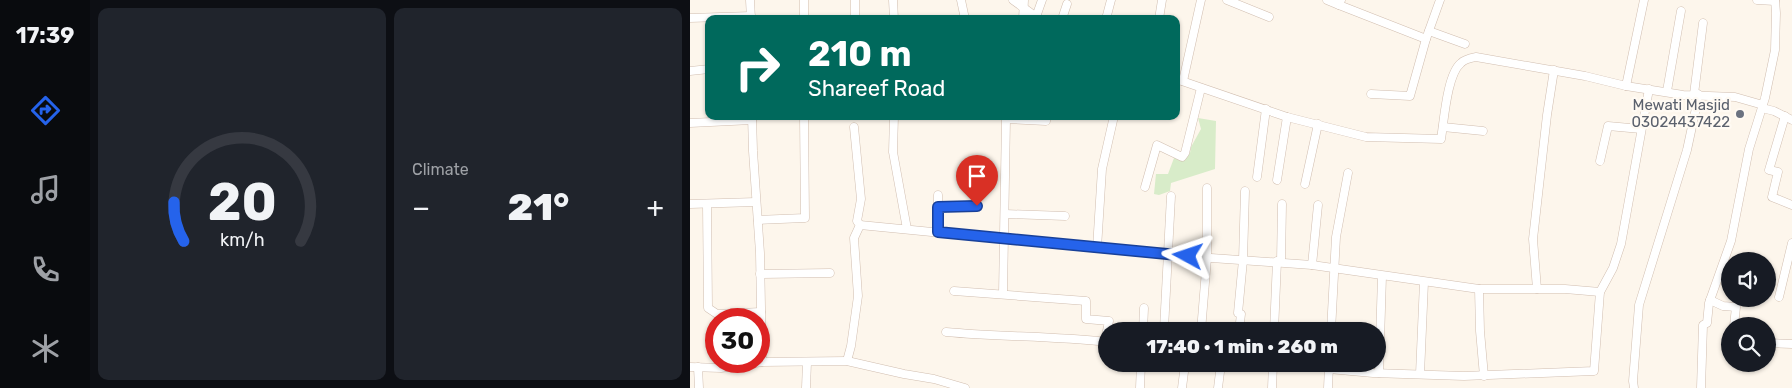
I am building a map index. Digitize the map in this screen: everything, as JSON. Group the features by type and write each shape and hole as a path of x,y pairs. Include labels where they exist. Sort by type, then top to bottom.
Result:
{"street":[{"path":"750,0 751,15"},
{"path":"804,0 804,15"},
{"path":"854,15 855,0"},
{"path":"893,0 894,15"},
{"path":"961,0 964,15"},
{"path":"1013,0 1024,4 1035,15"},
{"path":"1039,15 1042,0"},
{"path":"1107,15 1111,0"},
{"path":"1160,15 1162,0"},
{"path":"1201,0 1180,80 1287,117 1366,137 1441,139 1444,114 1454,71 1461,63 1476,57 1683,95 1735,97 1788,118 1770,170 1778,172 1772,197 1792,205"},
{"path":"1228,0 1269,17"},
{"path":"1327,0 1340,2 1426,40"},
{"path":"1371,94 1410,96 1440,0"},
{"path":"1626,86 1644,0"},
{"path":"1701,388 1704,324 1707,323 1710,300 1731,242 1749,149 1763,107 1775,50 1775,1 1757,0"},
{"path":"1063,15 1067,4"},
{"path":"1667,91 1680,11"},
{"path":"690,18 705,18"},
{"path":"1634,388 1639,305 1687,150 1696,108 1703,23"},
{"path":"1429,31 1465,44"},
{"path":"690,72 705,70"},
{"path":"1537,289 1533,240 1554,70"},
{"path":"1145,187 1157,145 1182,157 1185,154 1201,88"},
{"path":"1366,372 1379,374 1484,376 1594,371 1600,292 1613,268 1621,244 1649,89"},
{"path":"1258,177 1266,109"},
{"path":"1277,180 1287,117"},
{"path":"690,123 719,120"},
{"path":"752,120 761,308"},
{"path":"758,220 805,218 804,120"},
{"path":"894,120 893,152 907,229"},
{"path":"1003,294 1006,120"},
{"path":"1026,120 1046,120"},
{"path":"1097,248 1102,169 1113,120"},
{"path":"1305,184 1318,124"},
{"path":"1600,160 1608,126 1641,129"},
{"path":"854,127 861,199 857,221 860,225"},
{"path":"1443,127 1483,132"},
{"path":"1331,322 1336,237 1348,173"},
{"path":"1201,322 1207,258 1207,188"},
{"path":"1240,322 1241,314 1238,312 1243,260 1245,190"},
{"path":"938,195 938,232"},
{"path":"1164,322 1171,196"},
{"path":"690,204 756,202"},
{"path":"707,204 708,308"},
{"path":"1275,322 1282,204"},
{"path":"938,207 977,206"},
{"path":"1312,265 1318,206"},
{"path":"1005,214 1065,216"},
{"path":"860,225 1168,255 1312,265 1479,289 1600,292"},
{"path":"847,361 858,296 854,238 860,225"},
{"path":"1779,297 1792,243"},
{"path":"760,274 830,273"},
{"path":"1379,374 1382,276"},
{"path":"1420,374 1424,282"},
{"path":"1479,289 1484,376"},
{"path":"954,291 1086,301 1086,319 1109,322"},
{"path":"1710,300 1723,306 1736,307 1735,317"},
{"path":"1143,322 1144,308"},
{"path":"946,332 980,336 1098,340"},
{"path":"1776,343 1792,344"},
{"path":"770,362 847,361 934,379 965,388"},
{"path":"806,388 807,362"},
{"path":"694,367 699,388"},
{"path":"1140,388 1141,372"},
{"path":"1182,388 1183,372"},
{"path":"1218,388 1220,372"},
{"path":"1272,388 1273,372"},
{"path":"1328,388 1329,372"},
{"path":"933,388 934,379"}],"green space":[{"path":"1198,118 1216,121 1215,169 1171,183 1170,191 1159,195 1154,194 1156,174 1168,174 1174,158 1182,160 1190,153 1191,147 1201,129"}],"place":[{"name":"Mewati Masjid 03024437422","path":"1740,114"}],"route":[{"path":"977,206 938,207 938,232 1188,256"}]}
